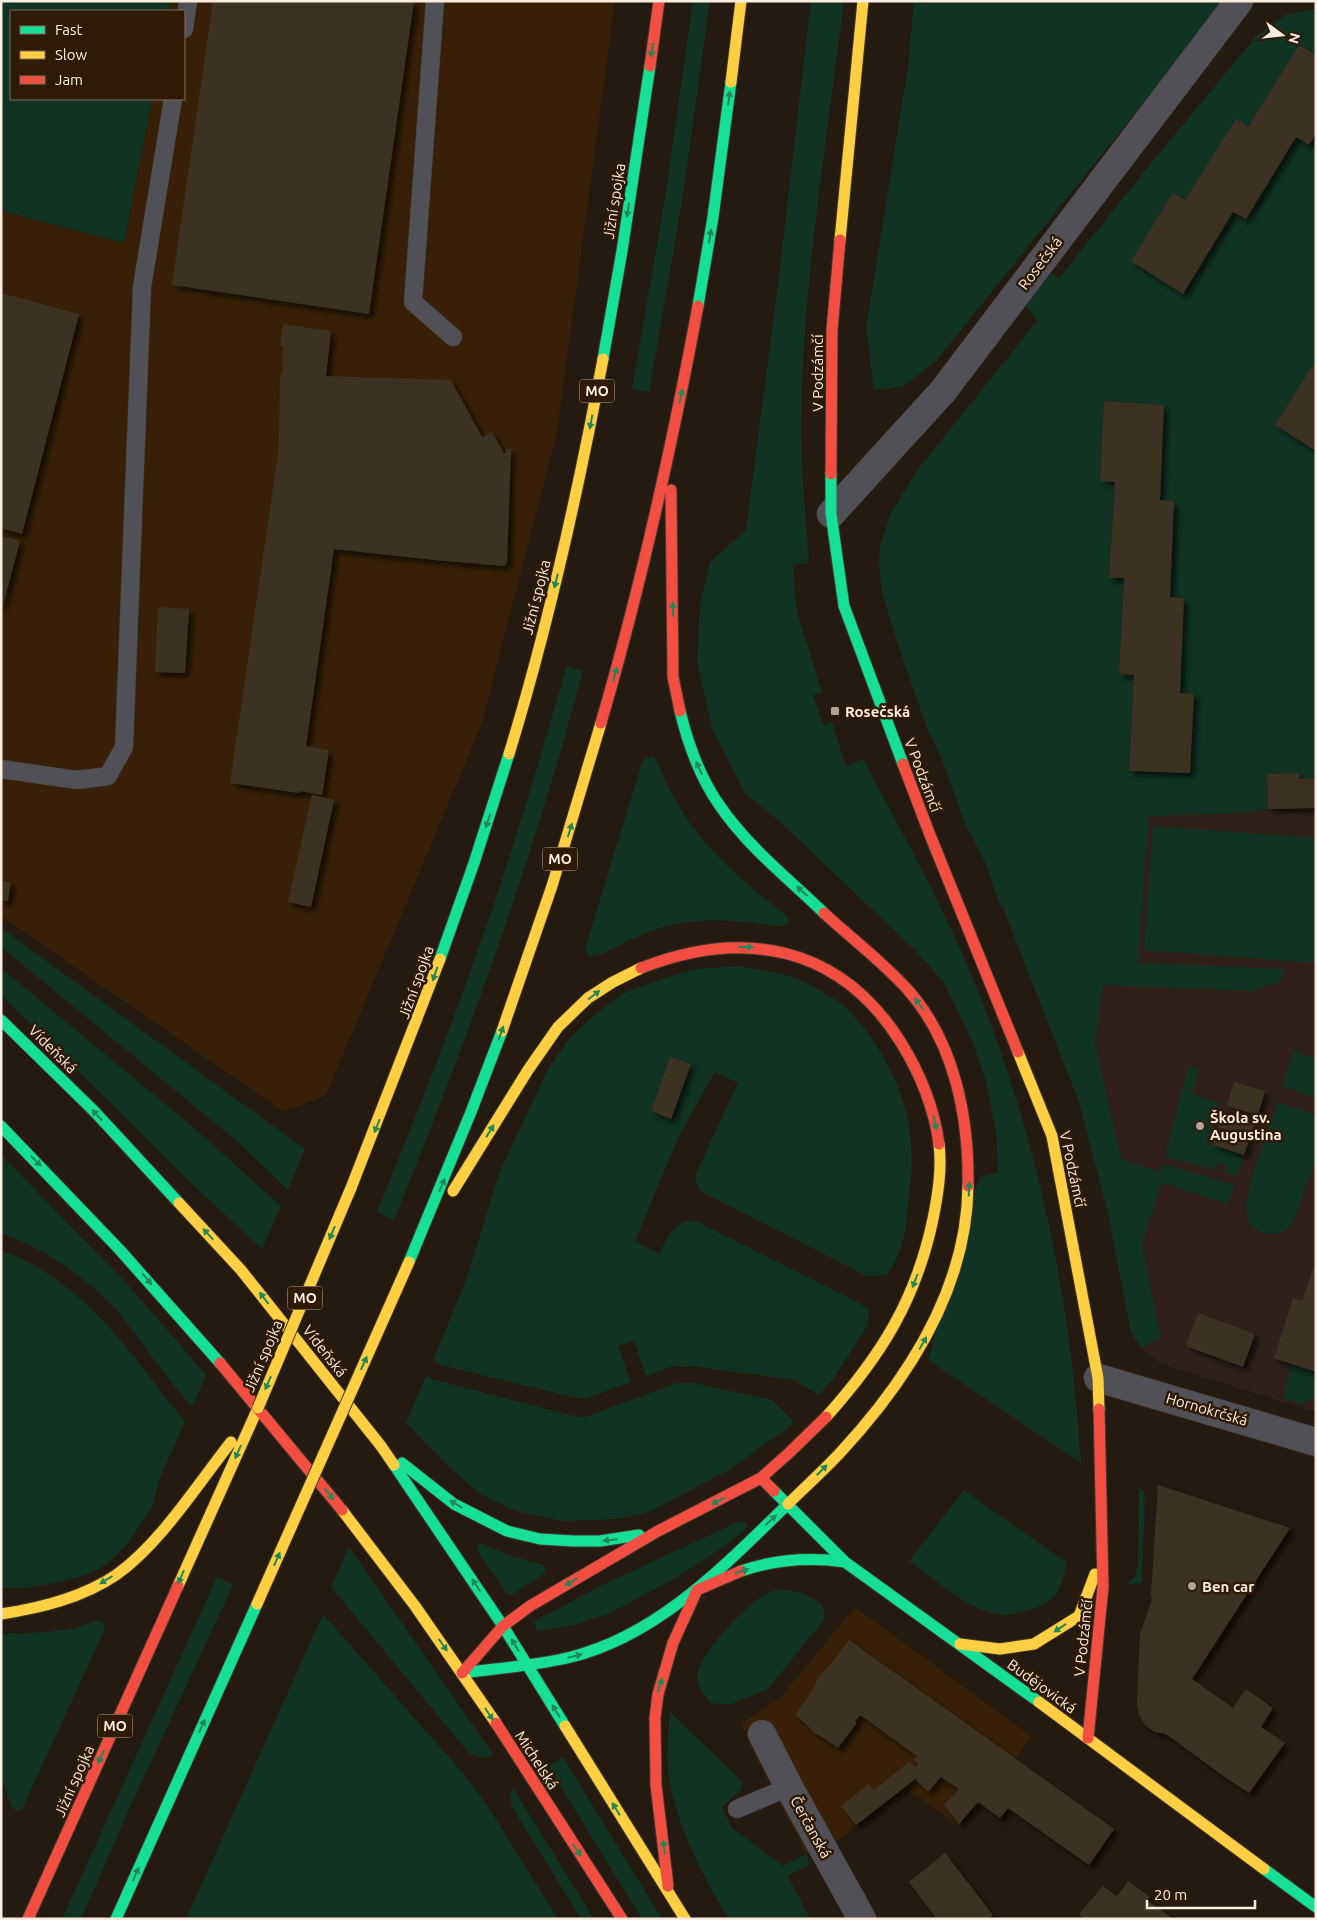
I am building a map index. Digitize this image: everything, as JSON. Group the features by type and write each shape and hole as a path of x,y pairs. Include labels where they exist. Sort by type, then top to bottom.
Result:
{"main road":[{"name":"Jižní spojka","path":"28,1919 258,1408 352,1188 432,983 466,888 503,774 535,662 564,549 604,356 642,122 659,1"},
{"name":"MO","path":"116,1919 409,1262 451,1162 527,959 569,832 607,704 639,584 671,444 708,246 723,146 741,1"},
{"name":"V Podzámčí","path":"864,1 832,330 831,514 844,606 930,835 1052,1136 1098,1378 1103,1587 1088,1738"},
{"path":"462,1673 571,1657 586,1653 634,1632 697,1590 788,1504 846,1446 868,1421 923,1343 943,1301 955,1267 966,1223 970,1189 965,1117 956,1082 943,1046 929,1017 909,991 757,849 731,822 712,795 698,768 687,739 673,677 671,444"},
{"path":"409,1262 557,1026 577,1007 601,989 631,972 658,960 716,947 765,948 812,962 832,973 866,998 883,1015 898,1036 920,1076 932,1107 940,1161 936,1207 924,1256 902,1313 882,1347 820,1425 788,1456 761,1478 714,1504 658,1531 530,1606 503,1626 462,1673"},
{"name":"Vídeňská","path":"1,1020 94,1112 241,1270 381,1446 527,1664"},
{"name":"Michelská","path":"1,1126 130,1259 232,1377 336,1502 424,1618 462,1673 622,1919"},
{"path":"1,1614 32,1610 64,1601 93,1588 120,1572 145,1551 258,1408"},
{"path":"381,1446 454,1504 507,1531 540,1538 582,1541 627,1538 658,1531"},
{"name":"Budějovická","path":"761,1478 845,1562 1088,1738 1112,1758 1316,1907"},
{"name":"V Podzámčí","path":"958,1644 1000,1649 1034,1644 1050,1636 1079,1616 1094,1582 1103,1541"},
{"path":"669,1895 656,1785 655,1718 658,1694 673,1643 697,1590 727,1576 780,1560 802,1557 845,1562"},
{"path":"527,1664 685,1919"}],"street":[{"name":"Rosečská","path":"831,514 942,391 1238,1"},
{"name":"Hornokrčská","path":"1098,1378 1316,1442"},
{"name":"Čerčanská","path":"762,1734 862,1919"}],"lane":[{"path":"185,22 188,1"},
{"path":"435,1 413,302 453,337"},
{"path":"1,769 77,780 108,776 124,747 142,286 172,100"},
{"path":"737,1809 789,1787"}],"shaded area":[{"path":"171,1 615,1 557,432 482,723 326,1095 284,1112 1,916 1,211 124,243 152,100 185,100 185,10 169,10"},
{"name":"Škola sv. Augustina","path":"1316,808 1316,1412 1161,1364 1141,1348 1131,1332 1108,1213 1079,1102 1004,911 1124,817"},
{"path":"855,1607 1031,1736 1015,1759 958,1825 905,1788 841,1838 806,1854 751,1747 742,1723 779,1699"}],"green space":[{"path":"1,1 171,1 169,10 10,10 10,100 152,100 124,243 1,211"},
{"path":"693,1 710,1 682,202 649,392 632,389 665,198"},
{"path":"811,1 844,1 811,260 803,364 801,416 802,471 809,563 793,565 797,612 822,692 813,695 823,725 832,722 846,766 863,759 908,843 940,906 971,975 991,1024 1008,1074 1038,1176 1060,1280 1072,1364 1081,1463 928,1360 979,1178 998,1172 996,1131 986,1081 973,1043 944,983 917,952 780,822 745,793 712,729 697,661 700,605 710,562 746,530 778,284"},
{"path":"914,1 1225,1 937,360 903,387 874,390 866,328 908,66"},
{"path":"1316,9 1316,55 1299,45 1248,127 1237,120 1185,200 1173,193 1183,293 1233,212 1246,219 1296,137 1309,145 1316,134 1316,360 1275,425 1316,451 1316,778 1299,779 1298,773 1267,774 1268,809 1243,813 1149,816 1138,963 1284,969 1281,981 1253,991 1103,985 1095,1043 1121,1159 1160,1172 1163,1164 1235,1185 1228,1204 1162,1183 1142,1244 1161,1338 1141,1348 1131,1332 1108,1213 1079,1102 1002,905 1000,906 986,864 965,823 941,757 927,728 882,592 879,564 880,545 891,513 918,469 1037,321 1026,305 1051,273 1059,278 1257,35 1287,14","holes":["1104,401 1164,405 1160,500 1174,501 1170,597 1184,598 1180,693 1194,694 1190,773 1129,771 1134,675 1119,674 1124,578 1109,577 1115,482 1100,480"]},
{"path":"567,666 583,671 543,811 473,1017 394,1220 377,1212 440,1054 488,922"},
{"path":"651,756 655,758 674,798 699,835 729,867 788,918 788,922 785,925 781,927 719,920 681,923 642,935 604,953 588,956 585,949 642,762"},
{"path":"1153,826 1316,838 1316,963 1144,950"},
{"path":"1,928 305,1149 288,1190 239,1143 1,947"},
{"path":"736,966 794,978 831,997 847,1009 869,1035 896,1082 910,1132 912,1148 911,1172 904,1238 897,1258 886,1275 867,1276 700,1191 695,1179 697,1171 738,1083 715,1072 680,1134 635,1241 659,1254 672,1231 682,1223 696,1221 859,1303 869,1311 868,1325 833,1379 819,1395 794,1380 698,1367 673,1366 646,1376 634,1341 618,1346 631,1382 584,1399 440,1365 433,1360 465,1283 500,1171 547,1071 568,1040 594,1015 624,993 696,969","holes":["670,1057 691,1065 670,1119 651,1111"]},
{"path":"1,968 193,1127 281,1206 262,1249 190,1182 1,995"},
{"path":"1295,1048 1301,1054 1316,1059 1316,1098 1282,1086"},
{"path":"1188,1066 1199,1069 1192,1094 1220,1103 1207,1143 1244,1155 1237,1175 1225,1173 1226,1164 1218,1162 1216,1170 1165,1157"},
{"path":"1278,1102 1316,1115 1316,1152 1313,1168 1297,1213 1287,1229 1272,1235 1255,1229 1249,1222 1247,1202 1253,1174"},
{"path":"1,1155 130,1287 206,1375 192,1407 115,1308 103,1296 76,1274 48,1255 1,1233"},
{"path":"1,1251 31,1264 57,1280 82,1300 126,1347 185,1422 160,1478 152,1507 129,1542 109,1563 89,1574 60,1582 26,1588 1,1588"},
{"path":"1292,1363 1316,1372 1316,1397 1301,1404 1283,1398"},
{"path":"426,1375 431,1379 578,1417 585,1417 677,1383 693,1383 772,1400 794,1422 729,1470 651,1511 620,1519 561,1521 516,1511 480,1494 446,1464 406,1423"},
{"path":"1139,1486 1145,1494 1142,1583 1128,1584 1134,1578 1138,1566"},
{"path":"964,1490 1067,1563 1057,1594 1047,1603 1010,1615 991,1613 953,1594 909,1561"},
{"path":"740,1521 746,1523 747,1528 728,1544 676,1578 608,1614 578,1624 540,1631 536,1629 534,1622 600,1586"},
{"path":"481,1543 508,1555 544,1565 546,1572 513,1594 507,1594 478,1552 478,1545"},
{"path":"349,1547 493,1754 480,1757 468,1752 331,1587"},
{"path":"217,1577 233,1585 131,1805 81,1919 62,1919"},
{"path":"782,1589 802,1593 821,1603 825,1615 823,1621 768,1689 729,1705 711,1703 697,1680 700,1667 706,1656 724,1631 756,1600 773,1591"},
{"path":"323,1614 468,1779 492,1813 558,1919 186,1919"},
{"path":"99,1620 105,1625 104,1631 23,1807 16,1811 11,1806 1,1776 1,1634 72,1629"},
{"path":"670,1712 743,1782 740,1791 722,1807 732,1828 783,1866 806,1854 810,1864 788,1876 810,1919 729,1919 692,1851 678,1815 669,1778 668,1737"},
{"path":"563,1757 662,1919 642,1919 548,1766"},
{"path":"513,1788 594,1919 581,1919 512,1807 510,1798"}],"building":[{"path":"213,1 414,1 369,314 172,285"},
{"path":"1299,45 1316,55 1316,134 1309,145 1296,137 1246,219 1233,212 1183,294 1131,261 1173,193 1185,200 1236,119 1248,127"},
{"path":"1,293 79,314 22,534 1,528"},
{"path":"283,324 331,331 326,376 451,380 482,437 492,432 504,453 506,453 506,449 511,449 507,563 504,566 334,549 306,746 329,750 322,795 230,783 279,447 280,374 282,375 283,346 280,345"},
{"path":"1316,360 1316,451 1275,425"},
{"path":"1104,401 1164,405 1160,500 1174,501 1170,597 1184,598 1180,693 1194,694 1190,773 1129,771 1134,675 1119,674 1124,578 1109,578 1115,482 1100,481"},
{"path":"1,536 20,541 2,609 1,609"},
{"path":"158,607 189,609 185,673 155,672"},
{"path":"1299,773 1299,779 1316,778 1316,808 1268,809 1267,774"},
{"path":"312,795 334,800 311,907 288,902"},
{"path":"1,881 11,882 8,901 1,900"},
{"path":"670,1057 691,1064 671,1119 651,1111"},
{"path":"1234,1082 1265,1091 1258,1115 1227,1106"},
{"path":"1223,1113 1255,1123 1250,1138 1218,1127"},
{"path":"1217,1130 1249,1140 1244,1155 1213,1145"},
{"path":"1316,1260 1316,1372 1274,1358 1293,1298 1302,1301"},
{"path":"1198,1313 1255,1334 1243,1367 1186,1346"},
{"path":"1158,1485 1290,1528 1192,1679 1233,1708 1246,1689 1273,1708 1261,1727 1285,1743 1249,1793 1166,1734 1155,1732 1145,1725 1139,1715 1137,1703 1140,1634 1152,1599"},
{"path":"849,1640 1114,1829 1089,1865 1008,1808 1000,1818 978,1802 959,1824 944,1805 959,1789 941,1777 928,1792 916,1780 918,1777 856,1825 841,1806 869,1784 874,1790 909,1762 915,1767 919,1764 914,1760 917,1756 860,1715 855,1721 857,1723 838,1748 814,1733 795,1715 813,1689 819,1676"},
{"path":"945,1853 993,1915 988,1919 937,1919 909,1882"},
{"path":"1128,1881 1150,1897 1147,1900 1173,1919 1084,1919 1079,1914 1103,1886 1117,1896"}],"traffic: fast":[{"path":"603,359 622,251 650,66"},
{"path":"698,306 713,217 731,82"},
{"path":"831,474 831,514 844,606 903,764"},
{"path":"680,711 687,736 706,784 720,806 756,849 824,913"},
{"path":"440,959 474,863 509,754"},
{"path":"1,1020 94,1111 179,1203"},
{"path":"409,1262 502,1031"},
{"path":"1,1126 119,1249 220,1363"},
{"path":"402,1463 454,1504 507,1531 540,1539 573,1541 600,1541 639,1535"},
{"path":"394,1465 503,1626 565,1726"},
{"path":"774,1491 845,1562 1039,1702"},
{"path":"462,1673 530,1665 571,1657 603,1647 633,1632 662,1615 689,1595 740,1551 788,1504"},
{"path":"741,1571 793,1560 845,1562"},
{"path":"116,1919 257,1604"},
{"path":"1264,1869 1316,1907"}],"traffic: slow":[{"path":"731,82 741,1"},
{"path":"840,240 863,1"},
{"path":"509,754 562,558 603,359"},
{"path":"502,1031 552,886 601,723"},
{"path":"351,1188 440,959"},
{"path":"453,1191 528,1070 558,1027 588,998 613,982 641,968"},
{"path":"1018,1052 1052,1136 1098,1378 1099,1409"},
{"path":"826,1417 864,1372 880,1349 894,1326 917,1276 933,1219 940,1172 939,1144"},
{"path":"788,1504 833,1460 864,1426 888,1396 929,1331 945,1296 957,1261 965,1224 968,1186"},
{"path":"258,1408 351,1188"},
{"path":"179,1203 241,1270 381,1446 394,1465"},
{"path":"257,1604 409,1262"},
{"path":"178,1586 258,1408"},
{"path":"1,1614 61,1601 89,1590 116,1575 163,1531 231,1442"},
{"path":"342,1510 415,1606 496,1723"},
{"path":"960,1644 1000,1649 1034,1644 1079,1616 1095,1574"},
{"path":"1039,1702 1264,1869"},
{"path":"565,1726 685,1919"}],"traffic: jam":[{"path":"650,66 659,1"},
{"path":"831,474 832,330 840,240"},
{"path":"601,723 655,516 698,306"},
{"path":"671,490 673,677 680,711"},
{"path":"903,764 1018,1052"},
{"path":"824,913 878,960 908,990 924,1011 937,1033 948,1057 962,1108 966,1134 968,1186"},
{"path":"641,968 679,956 716,949 752,948 786,954 818,965 848,983 876,1009 900,1041 914,1065 930,1104 939,1144"},
{"path":"220,1363 342,1510"},
{"path":"1088,1738 1103,1587 1099,1409"},
{"path":"761,1478 826,1417"},
{"path":"462,1673 503,1626 530,1606 658,1531 761,1478 774,1491"},
{"path":"668,1886 656,1785 655,1718 658,1694 673,1643 697,1590 741,1571"},
{"path":"28,1919 178,1586"},
{"path":"496,1723 622,1919"}],"place":[{"name":"Rosečská","path":"835,711"},
{"name":"Škola sv. Augustina","path":"1200,1126"},
{"name":"Ben car","path":"1192,1586"}]}
